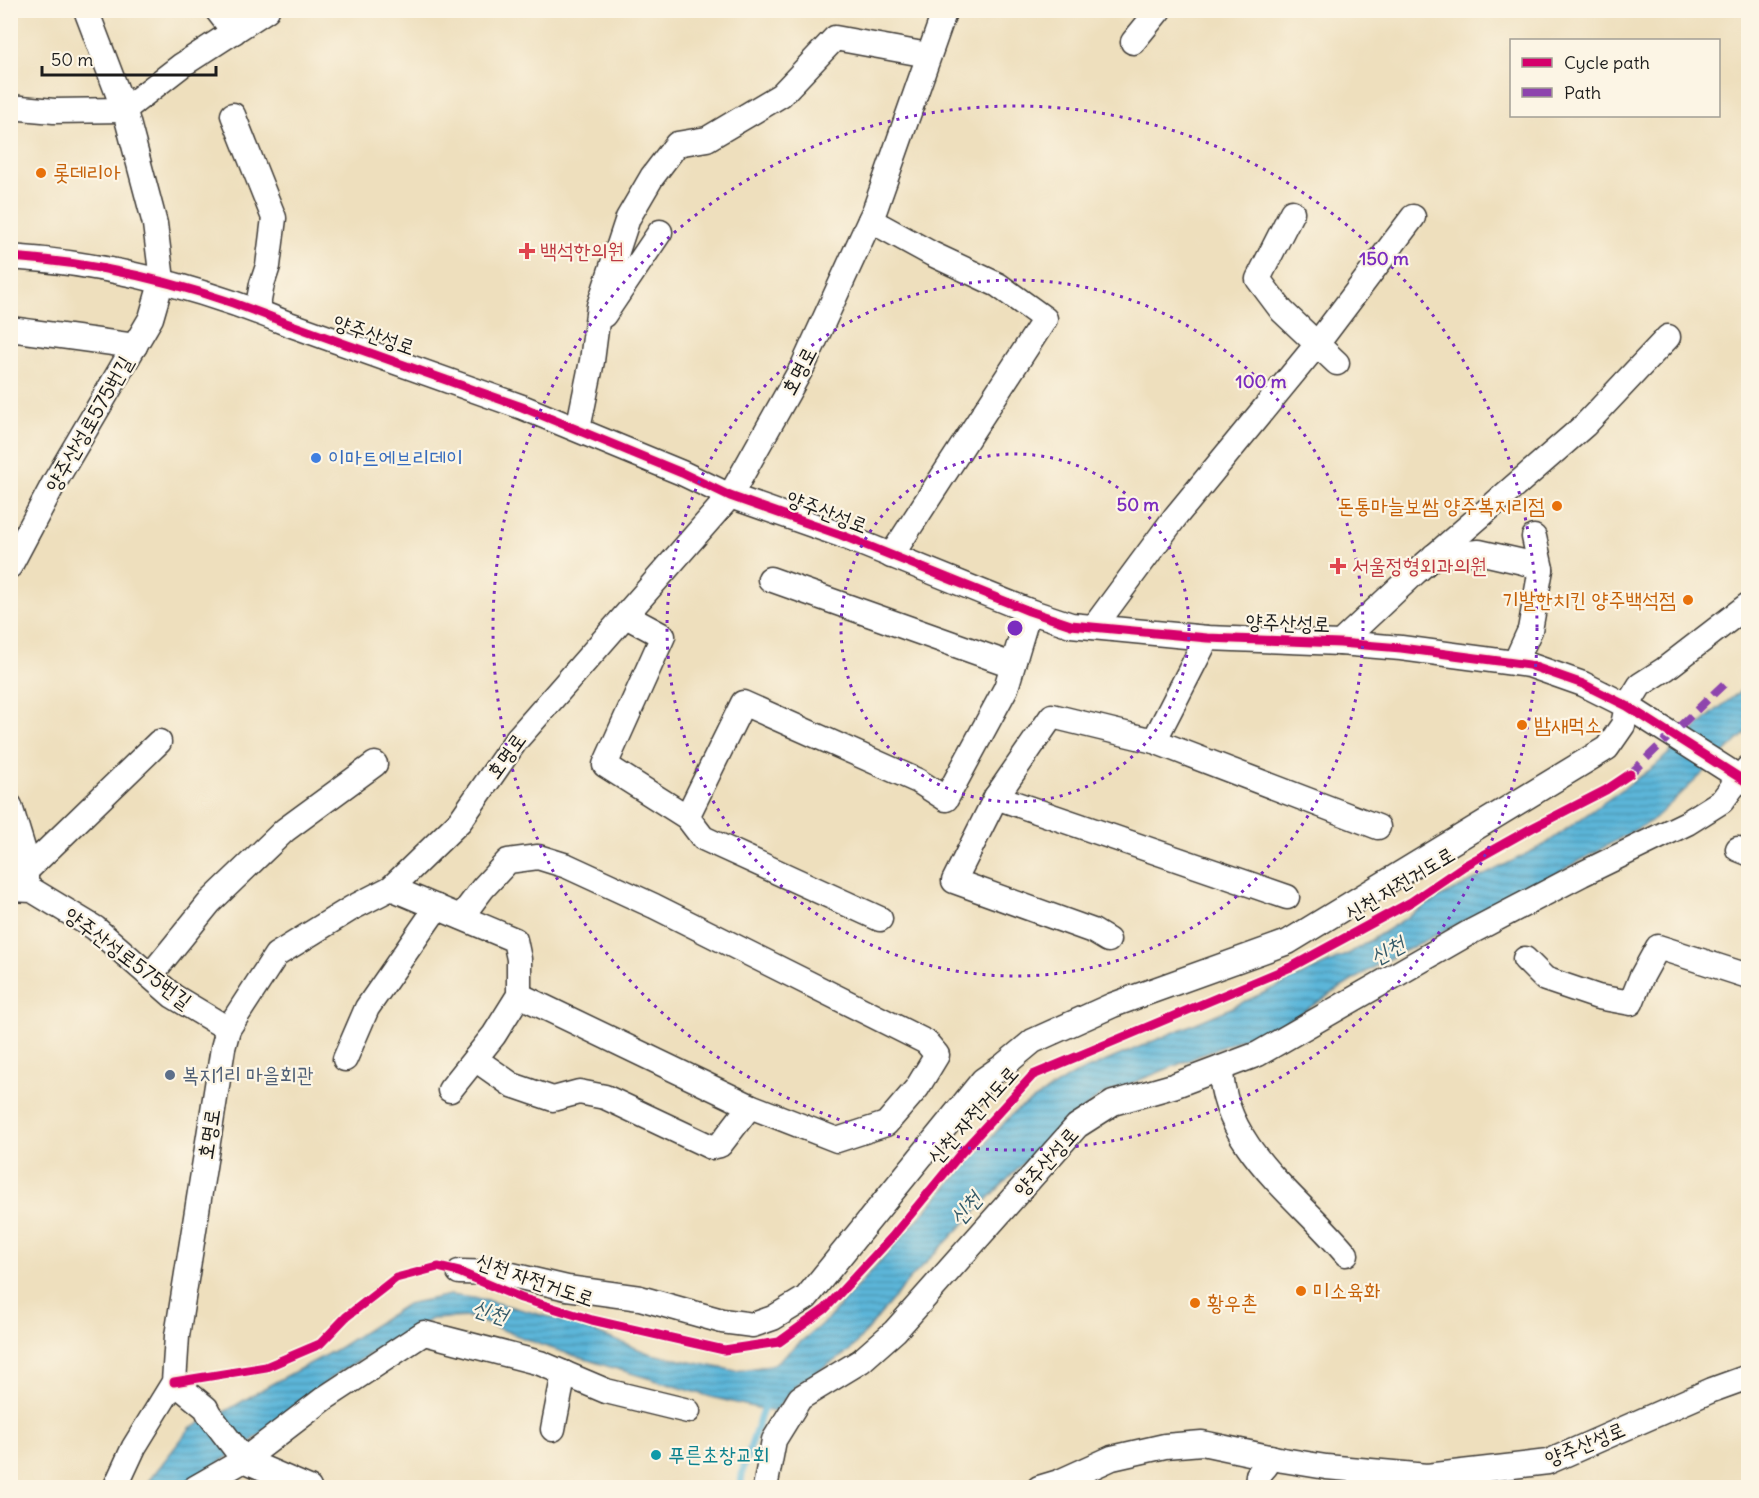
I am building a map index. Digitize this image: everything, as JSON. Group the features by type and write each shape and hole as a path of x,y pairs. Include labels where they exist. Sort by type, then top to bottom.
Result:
{"street":[{"path":"86,10 124,110 156,224 162,280"},
{"path":"217,10 234,32"},
{"path":"10,107 54,111 124,110 182,65 267,10"},
{"name":"호명로","path":"115,1488 134,1448 174,1382 177,1335 223,1048 228,1029 276,955 352,908 391,888 460,821 517,739 730,496 804,364 870,220 945,10"},
{"path":"1133,42 1159,10"},
{"path":"578,429 592,362 599,306 628,218 652,177 677,144 707,139 781,95 835,38 928,55"},
{"path":"233,115 274,218 268,266 261,284 257,311"},
{"path":"1292,212 1258,279 1282,311 1337,363"},
{"path":"1094,627 1176,516 1317,344 1413,217"},
{"path":"870,220 932,254 998,285 1045,319 891,556"},
{"path":"596,327 660,232"},
{"name":"양주산성로","path":"10,257 86,265 162,280 257,311 522,407 682,473 730,496 831,531 1029,611 1071,625 1207,638 1340,643 1401,648 1529,664 1583,684 1636,712 1741,774 1722,801 1687,823 1467,934 1258,1054 1173,1086 1113,1103 1077,1126 895,1331 861,1362 800,1398 774,1440 765,1488"},
{"name":"양주산성로575번길","path":"10,566 54,483 151,318 162,280"},
{"path":"10,329 135,346"},
{"name":"양주산성로","path":"1340,643 1434,556 1585,424 1668,338"},
{"path":"1515,663 1530,630 1541,569 1533,537"},
{"path":"1434,556 1479,552 1523,562 1541,569"},
{"path":"770,579 1012,664"},
{"path":"459,1272 503,1273 567,1288 640,1298 722,1321 753,1325 773,1318 806,1298 983,1080 1004,1066 1033,1041 1113,1005 1288,942 1607,748 1623,725 1636,712 1640,685 1665,669 1749,605"},
{"path":"687,817 743,703 918,781 946,798 1006,688 1029,611"},
{"path":"626,616 663,636 605,765 687,817 703,838 880,919"},
{"path":"1154,741 1207,638"},
{"path":"1108,939 1093,931 954,881 996,797 1052,716 1154,741 1378,827"},
{"path":"21,883 159,742"},
{"path":"150,976 210,902 285,830 375,764"},
{"path":"996,797 1287,897"},
{"path":"10,806 26,858 21,883"},
{"path":"461,917 508,861 537,857 567,866 654,906 926,1042 937,1055 917,1088 886,1124 822,1143 519,995"},
{"name":"양주산성로575번길","path":"21,883 95,928 173,996 228,1029"},
{"path":"391,888 515,940 519,959 519,995 494,1035 450,1090"},
{"path":"345,1059 367,1008 438,907"},
{"path":"1525,959 1545,979 1598,997 1631,1003 1641,978 1658,947 1749,976"},
{"path":"475,1059 512,1085 553,1100 579,1092 605,1097 711,1147 720,1145 750,1106"},
{"path":"1221,1068 1221,1085 1232,1119 1267,1172 1346,1254"},
{"path":"195,1488 243,1458 325,1398 424,1333 540,1363 606,1391 688,1412"},
{"path":"553,1429 564,1373"},
{"name":"양주산성로","path":"1039,1488 1059,1482 1112,1458 1166,1446 1202,1443 1326,1467 1427,1476 1548,1462 1712,1390 1749,1377"},
{"path":"174,1382 206,1408 243,1458 309,1488"},
{"path":"1257,1488 1258,1475 1271,1457"}],"water":[{"name":"신천","path":"1748,685 1748,731 1653,820 1549,878 1377,965 1293,1018 1100,1096 1043,1143 908,1281 850,1351 797,1384 774,1412 715,1398 607,1366 541,1345 470,1317 431,1319 339,1372 252,1441 182,1487 143,1488 191,1427 228,1410 337,1349 407,1304 450,1295 481,1299 568,1322 651,1354 736,1371 773,1365 829,1318 1014,1112 1071,1076 1222,1012 1350,953 1437,899 1544,845 1655,766 1714,712"}],"waterway":[{"path":"740,1488 743,1469 766,1401"}],"marked path":[{"path":"1630,774 1727,681"}],"cycle path":[{"path":"10,257 116,271 219,298 522,407 682,473 730,496 841,535 1029,611 1071,625 1207,638 1340,643 1401,648 1529,665 1583,684 1627,706 1748,783"},
{"name":"신천 자전거도로","path":"174,1382 266,1367 320,1344 346,1317 396,1278 438,1267 459,1272 521,1298 592,1320 724,1350 779,1342 825,1309 892,1237 962,1152 1033,1075 1293,966 1411,902 1464,866 1606,790 1630,774"}],"place":[{"name":"롯데리아","path":"41,173"},
{"name":"백석한의원","path":"527,251"},
{"name":"이마트에브리데이","path":"316,458"},
{"name":"돈통마늘보쌈 양주복지리점","path":"1557,506"},
{"name":"서울정형외과의원","path":"1338,566"},
{"name":"기발한치킨 양주백석점","path":"1688,600"},
{"name":"밤새먹소","path":"1522,725"},
{"name":"복지1리 마을회관","path":"170,1075"},
{"name":"미소육화","path":"1301,1291"},
{"name":"황우촌","path":"1195,1303"},
{"name":"푸른초창교회","path":"656,1455"}]}
